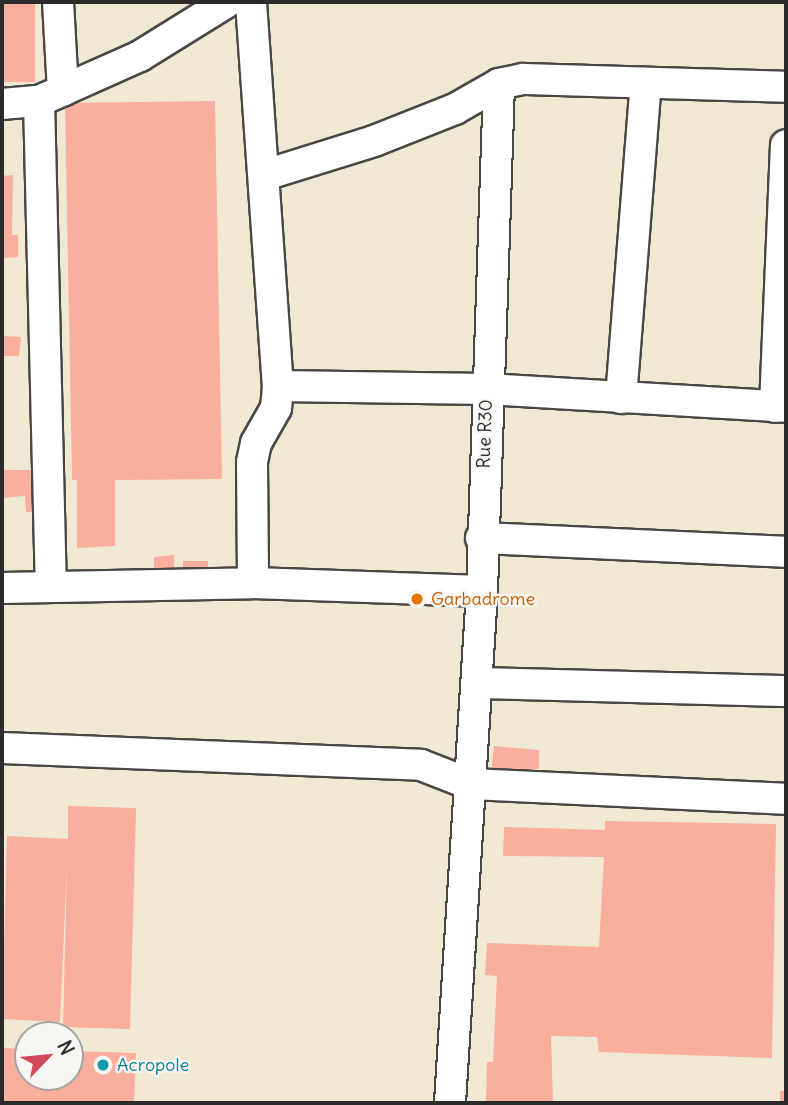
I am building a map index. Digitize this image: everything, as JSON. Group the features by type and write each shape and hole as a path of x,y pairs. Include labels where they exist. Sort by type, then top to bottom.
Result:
{"street":[{"path":"51,587 51,96 58,2"},
{"path":"2,104 51,96 140,56 226,2"},
{"path":"251,2 278,386 276,408 256,443 252,462 253,583"},
{"path":"265,175 374,141 455,109 499,84 523,79 786,87"},
{"path":"621,398 646,83"},
{"name":"Rue R30","path":"450,1103 482,591 481,538 499,84"},
{"path":"278,386 487,388 780,407 786,145"},
{"path":"481,538 786,552"},
{"path":"2,588 253,583 482,591"},
{"path":"477,683 786,691"},
{"path":"2,748 421,765 470,784 786,799"}],"building":[{"path":"2,2 35,2 35,82 2,82"},
{"path":"215,101 222,479 115,480 115,546 77,548 77,480 72,480 65,103"},
{"path":"13,175 12,235 18,235 18,257 2,258 2,176"},
{"path":"2,336 21,337 19,356 2,356"},
{"path":"2,470 40,470 40,512 26,512 25,496 2,498"},
{"path":"174,555 174,572 154,574 154,557"},
{"path":"183,561 208,561 208,572 183,572"},
{"path":"494,746 539,750 539,769 506,769 506,774 491,774"},
{"path":"68,806 136,808 130,1029 84,1028 84,1021 63,1021 67,865 60,1021 2,1019 7,836 68,839"},
{"path":"605,821 776,824 772,1058 599,1052 597,1037 551,1036 553,1103 486,1103 487,1062 493,1062 497,976 485,975 487,943 599,947 604,857 503,856 504,827 605,830"},
{"name":"Acropole","path":"2,1048 14,1048 14,1091 84,1091 84,1051 136,1053 134,1103 2,1103"},
{"path":"780,1091 786,1091 786,1103 780,1103"}],"place":[{"name":"Garbadrome","path":"417,599"},
{"name":"Acropole","path":"103,1065"}]}
